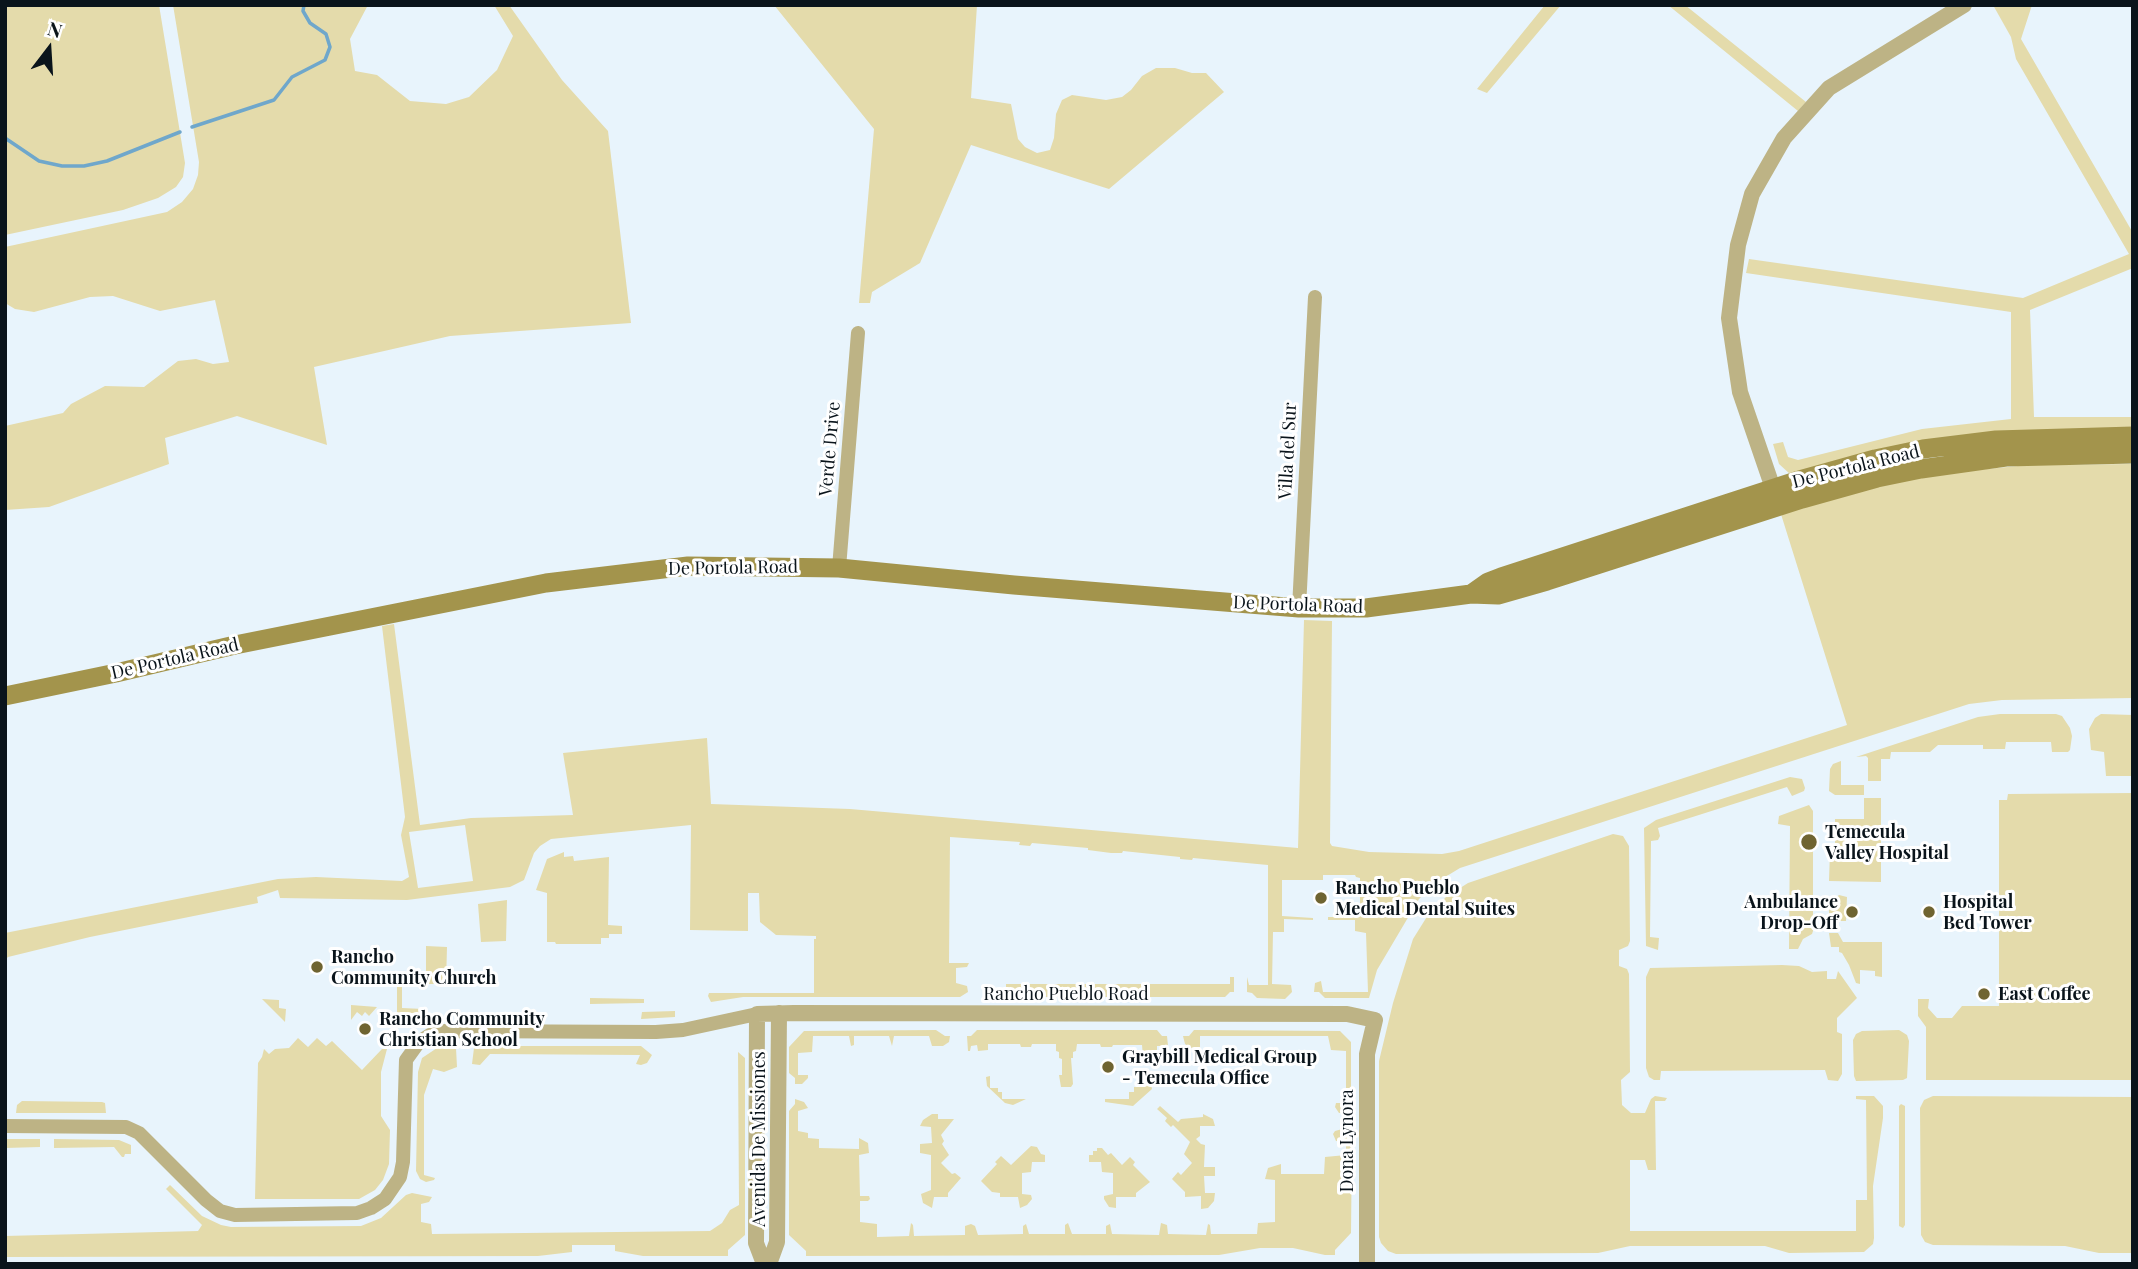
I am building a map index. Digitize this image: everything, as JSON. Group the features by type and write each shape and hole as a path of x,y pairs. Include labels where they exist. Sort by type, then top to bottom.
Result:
{"main road":[{"name":"De Portola Road","path":"5,696 235,645 546,583 688,566 839,568 1014,586 1299,608 1366,608 1471,594 1498,595 1514,592 1776,497 1845,467 1923,449 2031,438 2133,436"},
{"name":"De Portola Road","path":"1776,497 1957,463 2006,457 2133,454"}],"street":[{"path":"1776,497 1740,392 1729,318 1738,245 1752,194 1784,138 1829,88 1964,5"},
{"name":"Villa del Sur","path":"1299,608 1315,297"},
{"name":"Verde Drive","path":"839,568 858,334"},
{"name":"Avenida De Missiones","path":"767,1264 777,1242 779,1013"},
{"path":"5,1126 123,1126 139,1133 205,1200 220,1211 234,1214 357,1213 385,1199 400,1177 403,1162 406,1060 419,1042 430,1035 444,1031 656,1032 683,1030 757,1014"},
{"name":"Rancho Pueblo Road","path":"757,1014 1347,1014 1375,1020"},
{"name":"Avenida De Missiones","path":"757,1014 756,1242 767,1264"},
{"name":"Dona Lynora","path":"1367,1264 1367,1054 1375,1020"}],"shaded area":[{"path":"5,5 159,5 185,163 183,177 176,187 158,198 123,210 5,235"},
{"path":"173,5 368,5 350,39 355,71 377,75 410,101 446,104 469,97 497,70 513,36 494,5 509,5 562,80 608,131 631,323 450,336 314,367 327,445 237,416 165,438 169,464 49,507 5,510 5,426 63,413 71,404 105,386 144,387 178,361 196,359 213,364 229,362 215,300 160,311 113,296 90,297 34,312 15,309 5,303 5,247 167,212 182,202 193,189 199,162"},
{"path":"774,5 977,5 971,98 1011,104 1018,139 1025,147 1037,153 1050,150 1056,114 1062,100 1072,95 1106,100 1122,97 1142,76 1156,68 1206,73 1224,92 1109,189 971,145 920,263 872,292 870,303 859,303 874,129"},
{"path":"1545,5 1561,5 1487,93 1477,89"},
{"path":"1668,5 1685,5 1806,102 1798,111"},
{"path":"1993,5 2032,5 2021,39 2133,233 2133,268 2030,310 2034,417 2133,417 2133,430 1790,474 1779,464 1773,444 1783,442 1788,457 1798,460 1922,429 2011,419 2011,312 1746,273 1749,259 2023,298 2129,254 2016,59 2011,37"},
{"path":"2028,465 2133,465 2133,698 2002,700 1969,704 1460,868 1437,882 1419,899 1377,970 1369,998 1325,998 1319,992 1314,992 1315,983 1321,981 1323,992 1368,992 1366,933 1355,931 1355,920 1328,920 1328,917 1360,915 1360,878 1355,875 1323,875 1323,880 1282,880 1282,916 1313,920 1284,919 1284,932 1273,932 1272,984 1291,985 1292,992 1285,999 1257,998 1247,992 1247,977 1249,985 1268,985 1268,865 950,837 949,963 969,963 967,967 956,968 956,983 967,986 968,992 960,997 743,997 711,1002 709,993 814,993 816,936 776,935 760,922 759,893 748,893 748,931 690,930 691,825 551,839 534,853 524,880 510,887 407,900 280,898 278,890 257,897 258,903 90,937 8,957 5,960 5,933 278,879 316,877 402,881 409,877 401,835 405,817 382,626 394,624 420,825 471,818 573,815 563,753 707,738 711,804 850,809 1298,848 1304,620 1332,621 1330,843 1332,846 1369,852 1442,854 1459,851 1847,725 1780,511 1869,486 1955,472","holes":["465,825 473,881 418,888 409,832"]},
{"path":"2000,714 2062,716 2072,736 2070,750 2052,752 2051,742 2006,742 2005,749 1983,749 1983,745 1938,745 1930,752 1891,752 1890,759 1881,759 1881,781 1868,781 1868,758 1856,757 1978,717"},
{"path":"2101,714 2133,715 2133,776 2106,776 2104,752 2091,750 2089,729 2095,718"},
{"path":"1841,761 1841,785 1864,785 1864,795 1835,795 1829,791 1830,769 1833,764"},
{"path":"1790,777 1802,779 1804,791 1792,796 1787,787 1658,828 1658,840 1651,841 1650,937 1659,938 1658,950 1646,946 1644,828 1656,820"},
{"path":"2133,793 2133,1080 1926,1080 1926,1027 1918,1016 1918,999 1929,999 1928,1008 1937,1018 1952,1018 1962,1006 1999,1006 1999,800 2007,800 2008,794"},
{"path":"1864,798 1881,798 1881,882 1829,881 1830,851 1835,843 1835,819 1864,819"},
{"path":"1809,805 1813,811 1813,931 1803,939 1798,949 1789,949 1790,826 1778,824 1779,816"},
{"path":"1613,834 1623,836 1629,846 1630,941 1628,946 1619,950 1619,966 1627,969 1629,974 1630,1072 1621,1080 1622,1105 1631,1113 1645,1113 1655,1096 1667,1098 1665,1101 1655,1101 1656,1170 1648,1170 1645,1160 1630,1160 1630,1231 1856,1231 1856,1200 1867,1200 1866,1100 1856,1099 1856,1096 1874,1096 1883,1106 1883,1118 1873,1186 1874,1238 1873,1244 1864,1252 1789,1253 1765,1246 1630,1246 1598,1253 1396,1254 1388,1251 1381,1243 1379,1061 1413,939 1428,915 1446,897 1468,883"},
{"path":"564,852 564,857 573,856 574,861 609,857 608,925 622,926 622,934 609,934 609,938 601,938 601,944 547,942 547,893 536,890 547,859"},
{"path":"1839,895 1847,897 1846,921 1829,921 1829,903"},
{"path":"507,900 506,941 481,942 478,904"},
{"path":"1829,933 1838,933 1843,942 1882,942 1882,977 1875,976 1875,971 1860,970 1860,984 1856,983 1849,965 1839,952 1839,947 1831,947"},
{"path":"426,946 447,947 446,984 426,984"},
{"path":"1799,966 1812,972 1827,971 1827,979 1836,979 1838,971 1857,998 1837,1018 1837,1032 1842,1034 1842,1074 1838,1081 1828,1080 1825,1070 1661,1071 1660,1080 1649,1077 1646,1068 1646,977 1650,968"},
{"path":"1230,977 1234,977 1234,992 1225,997 1006,997 1006,984 1230,984"},
{"path":"397,986 402,986 402,1008 423,1009 423,1013 397,1013"},
{"path":"590,998 644,999 644,1003 590,1004"},
{"path":"262,999 279,1000 279,1008 286,1009 285,1022"},
{"path":"351,1005 377,1007 369,1016 365,1012 362,1016 357,1012 351,1020"},
{"path":"675,1011 675,1017 641,1019 642,1012"},
{"path":"936,1030 950,1036 949,1042 943,1046 932,1046 929,1036 894,1036 892,1046 889,1036 854,1036 854,1045 851,1046 849,1036 813,1036 812,1052 798,1053 798,1075 808,1075 808,1078 802,1084 795,1084 795,1078 789,1073 789,1047 804,1031"},
{"path":"977,1030 1157,1030 1162,1036 1167,1036 1168,1046 1157,1046 1157,1057 1143,1057 1142,1045 1101,1047 1100,1044 1077,1044 1071,1058 1073,1084 1071,1087 1061,1087 1059,1075 1062,1075 1062,1059 1056,1051 1056,1044 1021,1047 1020,1044 988,1044 988,1050 978,1051 977,1045 971,1046 968,1051 967,1036"},
{"path":"1194,1030 1340,1031 1351,1042 1351,1103 1346,1113 1339,1113 1335,1107 1336,1103 1346,1103 1346,1051 1331,1050 1328,1036 1200,1036 1200,1047 1191,1048 1185,1044 1183,1036 1189,1036"},
{"path":"1899,1030 1907,1035 1909,1041 1907,1078 1856,1081 1853,1040 1856,1034 1862,1031"},
{"path":"298,1038 308,1047 317,1038 326,1046 332,1041 362,1070 382,1049 387,1049 381,1072 381,1116 390,1130 389,1164 383,1180 375,1190 359,1199 255,1199 258,1063 264,1049 269,1054 275,1049 289,1048"},
{"path":"641,1046 652,1055 647,1063 641,1065 636,1064 640,1055 490,1054 480,1065 472,1064 474,1048"},
{"path":"437,1048 456,1048 457,1067 444,1072 433,1069 424,1095 424,1175 435,1178 426,1182 420,1179 416,1171 418,1072 422,1058"},
{"path":"738,1052 745,1058 745,1235 728,1250 728,1256 643,1256 615,1251 615,1245 572,1245 572,1252 538,1256 5,1257 5,1236 198,1231 202,1225 166,1189 170,1185 202,1216 231,1227 361,1226 381,1218 406,1195 412,1193 432,1197 429,1202 421,1204 421,1222 431,1224 432,1234 710,1231 722,1223 730,1210 739,1205"},
{"path":"990,1076 990,1088 998,1088 998,1092 1002,1092 1002,1099 1026,1099 1013,1105 1005,1103 987,1086 986,1077"},
{"path":"1149,1076 1152,1089 1133,1106 1105,1102 1105,1099 1129,1099 1129,1092 1134,1092 1134,1087 1143,1087 1143,1077"},
{"path":"1933,1096 2133,1097 2133,1253 2099,1253 2065,1246 1933,1245 1925,1242 1921,1235 1920,1108 1924,1100"},
{"path":"795,1099 804,1102 808,1108 798,1111 798,1131 808,1133 808,1138 819,1139 819,1148 859,1149 859,1138 868,1143 869,1153 859,1155 860,1196 869,1196 870,1199 860,1201 860,1222 877,1224 877,1237 909,1236 911,1223 914,1236 965,1235 965,1226 971,1224 975,1226 978,1235 1023,1234 1023,1226 1026,1224 1029,1234 1065,1234 1065,1225 1068,1223 1072,1234 1106,1234 1106,1226 1110,1224 1112,1234 1159,1235 1161,1223 1167,1225 1168,1234 1206,1235 1208,1224 1211,1234 1257,1234 1258,1223 1275,1222 1275,1180 1265,1179 1268,1168 1281,1164 1281,1174 1324,1174 1325,1157 1346,1155 1346,1142 1336,1141 1333,1134 1346,1128 1346,1134 1352,1139 1351,1233 1335,1250 1335,1255 1293,1248 1260,1248 1219,1255 806,1256 806,1251 789,1235 789,1111 795,1104"},
{"path":"22,1101 102,1102 105,1103 106,1113 16,1113 17,1105"},
{"path":"1901,1104 1905,1106 1903,1228 1899,1226"},
{"path":"1160,1106 1178,1122 1181,1119 1203,1117 1203,1114 1213,1119 1215,1126 1200,1126 1200,1136 1196,1139 1205,1145 1204,1167 1215,1167 1215,1176 1204,1176 1205,1193 1215,1193 1214,1201 1208,1208 1201,1209 1201,1196 1185,1197 1185,1192 1172,1179 1178,1172 1181,1175 1192,1163 1184,1154 1190,1142 1165,1121 1167,1118 1157,1109"},
{"path":"932,1114 938,1114 938,1119 954,1119 941,1135 944,1141 942,1144 949,1155 941,1163 952,1174 955,1173 961,1178 948,1193 948,1197 934,1197 932,1208 923,1203 921,1194 931,1190 931,1155 920,1153 920,1144 932,1143 931,1127 920,1126 923,1120"},
{"path":"5,1139 40,1139 40,1147 5,1148"},
{"path":"54,1139 119,1140 131,1145 131,1154 122,1157 114,1147 54,1148"},
{"path":"1031,1146 1037,1147 1041,1154 1045,1155 1045,1162 1032,1162 1031,1172 1022,1173 1022,1194 1031,1195 1032,1199 1020,1208 1018,1197 1000,1197 1000,1193 992,1192 981,1181 1001,1156 1011,1165"},
{"path":"1097,1148 1102,1148 1108,1155 1111,1153 1122,1165 1130,1157 1135,1162 1133,1165 1150,1182 1136,1193 1136,1197 1116,1197 1116,1208 1109,1207 1104,1196 1113,1194 1113,1173 1102,1172 1101,1162 1089,1162 1089,1155 1093,1155"}],"waterway":[{"path":"192,127 274,100 292,77 325,60 330,47 326,34 310,23 303,11 304,5"},
{"path":"5,138 39,161 62,166 84,166 107,161 180,132"}],"place":[{"name":"Temecula Valley Hospital","path":"1809,842"},
{"name":"Rancho Pueblo Medical Dental Suites","path":"1321,898"},
{"name":"Ambulance Drop-Off","path":"1852,912"},
{"name":"Hospital Bed Tower","path":"1929,912"},
{"name":"Rancho Community Church","path":"317,967"},
{"name":"East Coffee","path":"1984,994"},
{"name":"Rancho Community Christian School","path":"365,1029"},
{"name":"Graybill Medical Group - Temecula Office","path":"1108,1067"}]}
